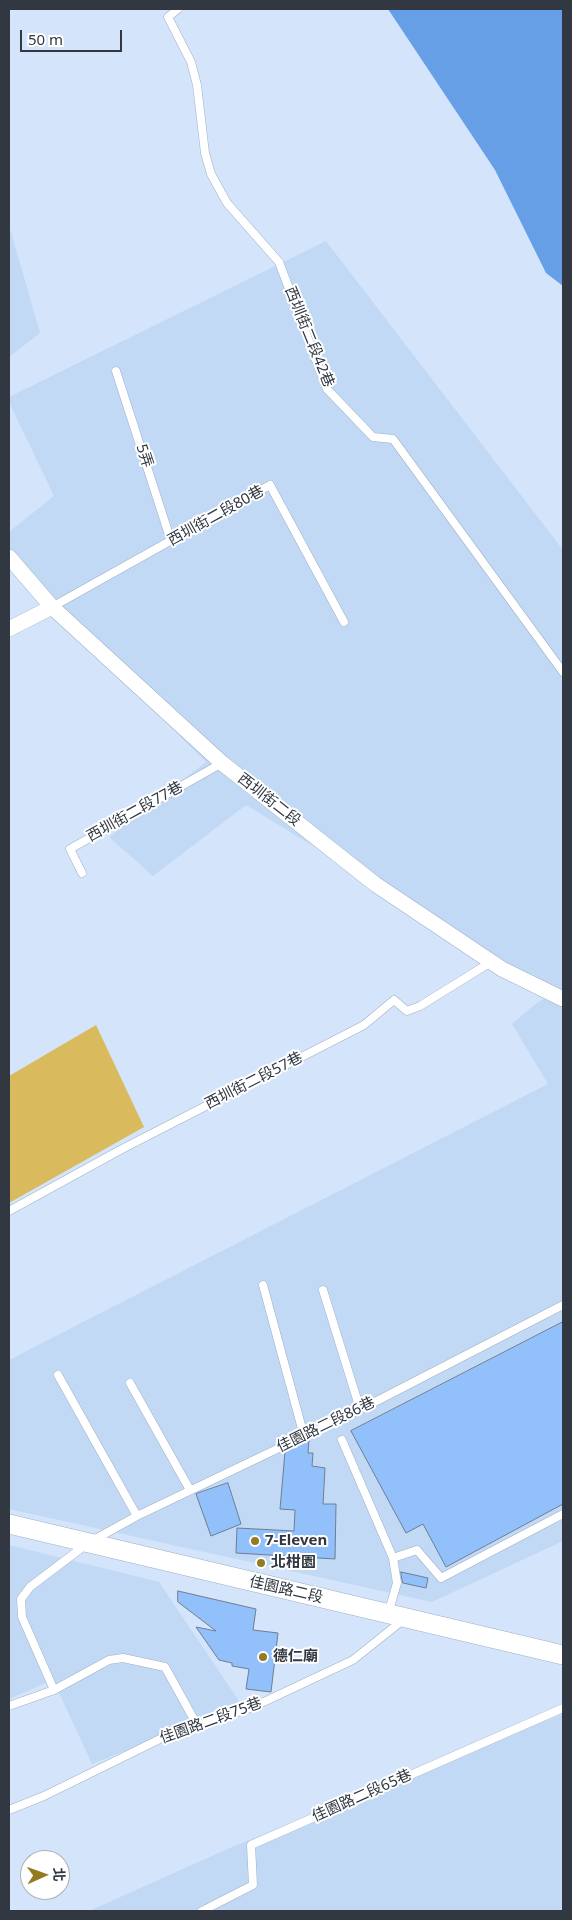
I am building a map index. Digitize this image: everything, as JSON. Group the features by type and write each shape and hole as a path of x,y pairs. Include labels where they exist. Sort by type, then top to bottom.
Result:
{"street":[{"name":"西圳街二段","path":"9,557 52,607 222,763 375,884 502,969 563,999"},
{"path":"9,629 52,607"},
{"name":"佳園路二段","path":"9,1524 563,1655"}],"lane":[{"name":"西圳街二段42巷","path":"178,9 168,17 191,62 197,85 205,153 211,174 227,203 279,262 326,389 373,437 393,439 563,672"},
{"name":"5弄","path":"116,371 171,541"},
{"name":"西圳街二段80巷","path":"52,607 270,485 344,622"},
{"name":"西圳街二段77巷","path":"82,873 70,849 222,763"},
{"name":"西圳街二段57巷","path":"9,1211 122,1149 364,1025 394,1000 407,1011 420,1006 491,962"},
{"path":"263,1286 304,1436"},
{"path":"323,1290 360,1408"},
{"name":"佳園路二段86巷","path":"54,1690 22,1617 21,1600 30,1587 88,1543 137,1516 304,1436 563,1305"},
{"path":"58,1375 137,1516"},
{"path":"130,1383 190,1490"},
{"path":"342,1440 393,1558 398,1583 397,1616"},
{"path":"393,1558 416,1550 441,1578 563,1514"},
{"name":"佳園路二段75巷","path":"9,1810 44,1796 166,1736 253,1707 353,1660 397,1616"},
{"path":"9,1706 54,1690 109,1660 123,1658 165,1667 197,1725"},
{"name":"佳園路二段65巷","path":"202,1911 253,1885 250,1846 563,1708"}],"shaded area":[{"path":"9,225 40,333 9,357"},
{"path":"326,241 563,550 563,1541 432,1602 9,1509 9,1360 548,1084 512,1024 537,1003 553,993 246,805 153,876 109,837 206,762 9,566 9,532 54,496 9,402 9,397"},
{"path":"96,1025 144,1127 9,1203 9,1076"},
{"path":"9,1545 159,1582 241,1704 92,1764 53,1680 9,1699"},
{"path":"563,1714 563,1911 89,1911 232,1847"}],"water":[{"path":"388,9 563,9 563,286 546,273 495,170"}],"building":[{"path":"563,1322 563,1504 446,1567 423,1524 406,1533 351,1431"},
{"path":"309,1440 308,1453 313,1453 312,1466 325,1468 323,1504 336,1504 335,1559 236,1553 237,1528 294,1531 295,1510 280,1509 285,1452"},
{"path":"228,1483 241,1524 211,1536 196,1494"},
{"path":"401,1572 428,1578 426,1588 403,1583"},
{"path":"178,1591 256,1609 253,1630 278,1633 271,1692 246,1689 249,1669 232,1666 232,1663 219,1660 196,1627 216,1631 178,1602"}],"place":[{"name":"7-Eleven","path":"255,1541"},
{"name":"北柑園","path":"261,1563"},
{"name":"德仁廟","path":"263,1657"}]}
